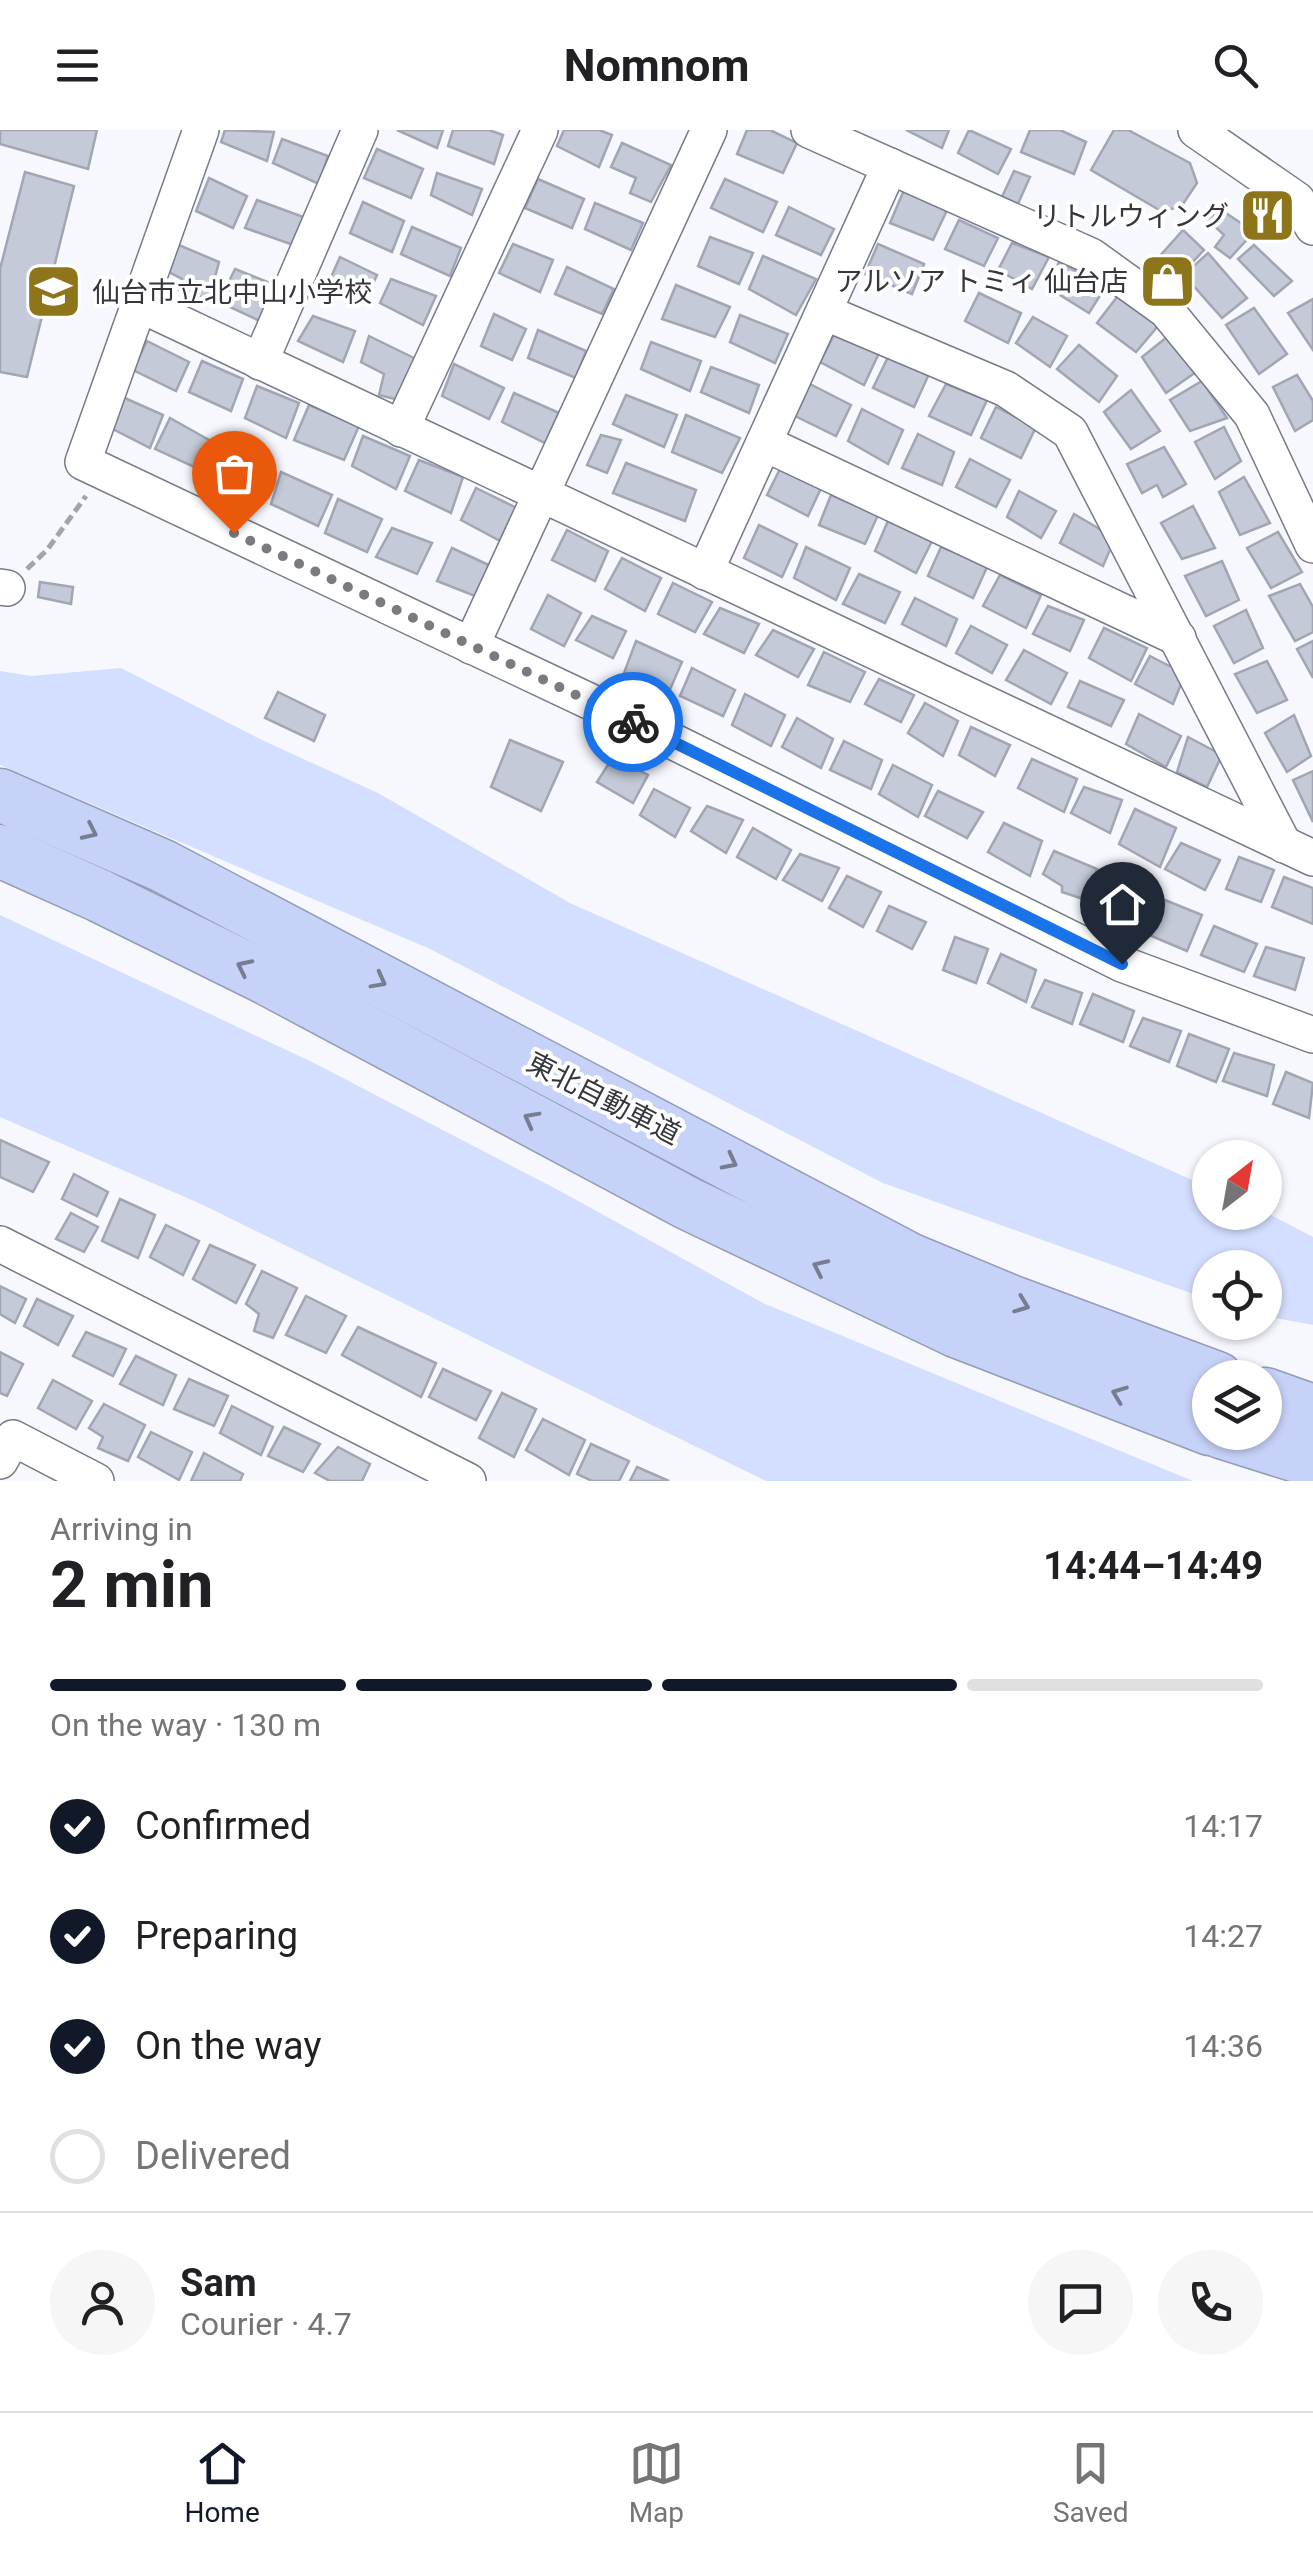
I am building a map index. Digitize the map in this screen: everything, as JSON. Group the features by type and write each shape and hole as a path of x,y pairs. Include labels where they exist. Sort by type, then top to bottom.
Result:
{"highway":[{"name":"東北自動車道","path":"0,796 163,866 911,1260 1192,1368"},
{"name":"東北自動車道","path":"0,851 264,977 688,1204 956,1331 1192,1422"},
{"path":"1282,1400 1313,1411"},
{"path":"1278,1450 1313,1461"}],"street":[{"path":"200,130 84,462 648,728 1122,964 1313,1036"},
{"path":"260,362 360,130"},
{"path":"402,428 540,130"},
{"path":"471,646 709,130"},
{"path":"809,130 1090,256 1166,310 1252,416 1313,545"},
{"path":"1196,130 1296,200 1313,227"},
{"path":"705,572 890,166"},
{"path":"139,304 1299,851"},
{"path":"824,312 1006,389 1070,432 1178,638 1299,851"},
{"path":"764,443 1178,638"},
{"path":"0,1244 468,1481"},
{"path":"0,1462 12,1438 96,1481"}],"path":[{"path":"4,588 47,550 84,500 98,468"}],"shaded area":[{"path":"121,668 264,741 378,793 570,903 1192,1180 1192,1230 1282,1230 1282,1221 1313,1237 1313,1325 1282,1319 1282,1250 1192,1250 1192,1294 883,1183 430,949 0,765 0,671 31,676"},
{"path":"0,915 314,1063 562,1192 763,1303 1193,1481 766,1481 201,1204 0,1117"}],"building":[{"path":"0,130 97,130 88,169 0,144"},
{"path":"225,130 274,132 267,161 221,142"},
{"path":"397,130 443,130 437,148"},
{"path":"453,130 489,130 503,135 494,164 448,146"},
{"path":"564,130 599,130 612,135 599,167 557,146"},
{"path":"747,130 770,130 797,143 783,173 737,154"},
{"path":"906,130 949,130 942,148"},
{"path":"969,130 1011,149 998,174 958,153"},
{"path":"1030,130 1060,130 1086,142 1074,174 1021,152"},
{"path":"1114,130 1128,130 1190,163 1197,183 1181,207 1161,211 1091,170"},
{"path":"282,139 328,156 319,184 273,163"},
{"path":"622,143 671,165 651,202 630,193 636,178 611,167"},
{"path":"377,149 423,169 411,198 364,178"},
{"path":"1014,171 1030,177 1016,208 1000,201"},
{"path":"25,172 74,186 27,377 0,372 0,269"},
{"path":"437,173 482,189 472,215 431,195"},
{"path":"209,178 247,196 233,228 196,211"},
{"path":"538,179 584,199 572,228 525,208"},
{"path":"725,179 777,202 763,232 711,208"},
{"path":"904,190 947,210 933,240 890,223"},
{"path":"257,200 306,218 296,246 245,228"},
{"path":"363,202 404,221 392,252 350,233"},
{"path":"595,203 643,223 631,250 585,229"},
{"path":"789,207 834,229 821,255 776,235"},
{"path":"1220,209 1254,232 1230,258 1215,247 1224,235 1209,221"},
{"path":"959,220 998,238 984,266 945,249"},
{"path":"412,227 461,248 450,276 401,254"},
{"path":"1183,230 1204,250 1170,286 1150,267"},
{"path":"710,237 753,253 739,284 698,266"},
{"path":"174,243 219,262 209,300 179,290 182,279 167,271"},
{"path":"1012,243 1049,257 1032,289 998,270"},
{"path":"513,244 553,260 540,292 499,273"},
{"path":"878,244 924,264 912,294 865,274"},
{"path":"1254,245 1292,281 1274,296 1238,259"},
{"path":"1208,253 1247,298 1222,318 1184,275"},
{"path":"763,256 816,279 796,315 749,289"},
{"path":"340,257 377,275 365,301 328,284"},
{"path":"1059,262 1106,286 1089,313 1047,287"},
{"path":"567,267 614,289 602,314 555,294"},
{"path":"235,269 275,285 262,322 219,302"},
{"path":"391,279 436,296 423,325 380,303"},
{"path":"676,285 730,307 715,337 662,319"},
{"path":"979,293 1021,313 1008,343 965,321"},
{"path":"1117,297 1158,326 1136,352 1097,323"},
{"path":"1313,299 1313,350 1288,313"},
{"path":"1254,308 1287,354 1259,374 1226,325"},
{"path":"494,314 526,329 512,360 481,346"},
{"path":"740,315 788,334 775,363 730,342"},
{"path":"313,316 355,331 343,362 298,341"},
{"path":"1033,317 1067,336 1050,367 1016,343"},
{"path":"538,330 586,351 576,378 528,358"},
{"path":"835,333 879,353 864,385 820,362"},
{"path":"369,336 416,359 399,400 379,395 384,374 361,362"},
{"path":"1167,337 1196,372 1166,393 1142,357"},
{"path":"147,341 189,362 176,391 133,370"},
{"path":"651,342 701,361 690,391 641,369"},
{"path":"1079,345 1117,376 1099,402 1057,369"},
{"path":"888,357 929,374 914,407 873,388"},
{"path":"202,361 243,379 231,411 189,392"},
{"path":"454,364 504,388 489,419 442,396"},
{"path":"711,367 759,385 749,413 701,392"},
{"path":"1297,375 1313,401 1313,420 1295,431 1273,387"},
{"path":"1202,381 1227,418 1190,431 1170,400"},
{"path":"808,383 851,405 836,436 793,415"},
{"path":"946,384 987,400 971,435 929,416"},
{"path":"257,386 299,403 286,438 245,418"},
{"path":"1131,390 1160,431 1131,449 1104,412"},
{"path":"514,393 559,413 545,443 502,422"},
{"path":"118,395 163,415 150,448 109,427"},
{"path":"626,395 677,415 664,447 613,424"},
{"path":"309,405 359,426 344,460 294,440"},
{"path":"996,407 1036,427 1021,458 981,438"},
{"path":"862,409 903,430 888,464 848,441"},
{"path":"686,415 740,438 722,473 672,452"},
{"path":"170,418 211,441 203,471 155,449"},
{"path":"1224,427 1241,461 1215,479 1195,442"},
{"path":"918,434 954,452 942,485 902,468"},
{"path":"601,435 621,440 607,473 587,465"},
{"path":"363,436 410,456 396,489 352,466"},
{"path":"233,443 273,464 259,499 216,478"},
{"path":"1164,447 1186,484 1163,497 1157,485 1142,493 1127,464"},
{"path":"970,459 1010,480 996,507 956,487"},
{"path":"419,460 463,477 451,513 405,491"},
{"path":"626,463 696,490 685,521 613,493"},
{"path":"781,467 822,486 808,516 767,495"},
{"path":"281,472 332,495 318,526 271,504"},
{"path":"1244,477 1270,523 1240,535 1219,492"},
{"path":"476,488 519,509 504,543 461,520"},
{"path":"1019,491 1056,511 1041,538 1007,517"},
{"path":"831,495 878,515 865,544 819,525"},
{"path":"338,499 382,519 367,552 325,533"},
{"path":"1193,506 1215,548 1182,559 1161,523"},
{"path":"1074,514 1115,538 1103,566 1060,543"},
{"path":"888,521 932,541 916,573 875,551"},
{"path":"759,525 797,544 782,577 744,558"},
{"path":"392,528 432,543 417,574 376,557"},
{"path":"567,530 608,551 595,581 552,560"},
{"path":"1278,532 1302,572 1271,588 1247,548"},
{"path":"806,547 850,568 836,600 794,578"},
{"path":"941,547 988,565 973,598 928,576"},
{"path":"452,548 493,567 480,598 437,581"},
{"path":"622,558 661,578 645,611 605,589"},
{"path":"1222,561 1239,600 1206,616 1185,576"},
{"path":"859,574 900,592 885,623 843,604"},
{"path":"1000,575 1041,595 1026,628 983,606"},
{"path":"40,582 73,587 71,604 38,597"},
{"path":"673,583 712,602 695,632 658,614"},
{"path":"1300,584 1313,607 1313,632 1295,641 1269,596"},
{"path":"548,595 581,613 564,646 531,629"},
{"path":"915,598 957,619 946,646 902,624"},
{"path":"1048,606 1084,620 1070,651 1033,634"},
{"path":"720,608 759,624 744,653 704,634"},
{"path":"1246,610 1263,648 1234,663 1214,626"},
{"path":"592,616 626,631 613,658 576,640"},
{"path":"971,626 1007,645 992,673 956,653"},
{"path":"1104,628 1147,648 1131,681 1089,658"},
{"path":"773,630 814,649 798,677 756,655"},
{"path":"636,641 682,662 668,694 624,673"},
{"path":"1313,641 1313,678 1297,649"},
{"path":"1024,650 1067,673 1051,704 1006,680"},
{"path":"824,652 865,672 850,702 808,685"},
{"path":"1150,656 1185,674 1173,704 1135,684"},
{"path":"1267,661 1287,700 1257,713 1235,674"},
{"path":"692,668 735,690 723,716 680,696"},
{"path":"879,679 914,695 901,722 865,704"},
{"path":"1080,681 1124,700 1111,726 1068,707"},
{"path":"278,692 325,715 314,741 265,718"},
{"path":"745,694 785,715 771,746 732,725"},
{"path":"925,703 958,721 943,756 908,733"},
{"path":"1139,714 1181,736 1166,767 1126,744"},
{"path":"1294,715 1311,756 1287,772 1265,733"},
{"path":"797,718 833,739 821,768 782,747"},
{"path":"971,727 1010,745 995,776 959,755"},
{"path":"1188,737 1222,755 1207,787 1177,772"},
{"path":"510,740 563,762 541,811 491,787"},
{"path":"844,741 882,760 871,789 830,770"},
{"path":"613,757 648,775 633,803 597,782"},
{"path":"1032,759 1077,779 1064,812 1018,788"},
{"path":"893,765 932,785 918,817 879,794"},
{"path":"1313,771 1313,822 1293,780"},
{"path":"1084,787 1122,800 1110,833 1071,813"},
{"path":"654,789 690,808 675,837 640,815"},
{"path":"938,791 983,812 967,838 925,816"},
{"path":"707,806 743,820 726,853 691,831"},
{"path":"1135,809 1176,828 1160,867 1119,844"},
{"path":"1004,823 1042,841 1030,876 988,852"},
{"path":"753,828 791,850 776,879 737,857"},
{"path":"1181,843 1220,860 1205,890 1165,869"},
{"path":"1054,851 1097,869 1086,900 1062,892 1062,886 1043,874"},
{"path":"800,854 839,868 822,901 783,880"},
{"path":"1239,857 1274,870 1261,902 1226,889"},
{"path":"1110,873 1146,890 1133,920 1096,901"},
{"path":"847,876 881,892 863,927 829,908"},
{"path":"1284,877 1313,888 1313,924 1272,907"},
{"path":"1155,896 1202,915 1187,951 1142,932"},
{"path":"889,906 926,922 912,949 877,931"},
{"path":"1214,926 1257,944 1244,972 1201,955"},
{"path":"955,937 988,949 976,983 943,970"},
{"path":"1266,947 1304,958 1295,990 1254,976"},
{"path":"1001,954 1036,970 1026,1002 988,983"},
{"path":"1045,980 1082,993 1072,1024 1032,1007"},
{"path":"1093,994 1134,1011 1123,1042 1080,1024"},
{"path":"1143,1018 1181,1031 1169,1062 1130,1046"},
{"path":"1189,1034 1229,1049 1216,1082 1177,1066"},
{"path":"1234,1053 1274,1065 1267,1096 1223,1081"},
{"path":"1286,1072 1313,1083 1309,1118 1273,1104"},
{"path":"0,1140 49,1162 33,1192 0,1177"},
{"path":"74,1174 108,1192 97,1216 62,1199"},
{"path":"120,1199 155,1215 138,1258 102,1241"},
{"path":"71,1213 98,1227 84,1252 56,1239"},
{"path":"166,1225 199,1241 183,1275 150,1257"},
{"path":"210,1245 255,1265 236,1303 193,1279"},
{"path":"262,1271 297,1288 273,1338 254,1331 259,1314 246,1304"},
{"path":"0,1286 26,1299 15,1323 0,1314"},
{"path":"306,1296 346,1316 326,1353 286,1335"},
{"path":"37,1299 73,1316 58,1345 24,1326"},
{"path":"358,1327 436,1363 421,1397 342,1355"},
{"path":"86,1332 126,1349 113,1376 73,1356"},
{"path":"0,1352 23,1364 7,1396 0,1393"},
{"path":"136,1356 176,1375 163,1405 120,1384"},
{"path":"443,1369 491,1391 476,1420 429,1397"},
{"path":"189,1379 228,1396 214,1426 174,1409"},
{"path":"53,1380 92,1401 76,1429 38,1408"},
{"path":"502,1393 536,1409 514,1457 479,1438"},
{"path":"104,1404 145,1425 128,1461 98,1448 103,1437 89,1428"},
{"path":"232,1406 273,1427 261,1455 220,1433"},
{"path":"543,1419 585,1440 569,1475 526,1450"},
{"path":"284,1427 320,1444 303,1472 268,1456"},
{"path":"151,1432 192,1452 179,1480 138,1457"},
{"path":"591,1444 629,1461 619,1481 592,1481 577,1474"},
{"path":"338,1447 370,1464 362,1481 330,1481 315,1473"},
{"path":"204,1453 243,1474 240,1481 191,1481"},
{"path":"637,1467 669,1481 630,1481"}],"way so far":[{"path":"234,533 633,722"}],"place":[{"name":"リトルウィング","path":"1268,216"},
{"name":"アルソア トミィ 仙台店","path":"1167,281"},
{"name":"仙台市立北中山小学校","path":"53,292"}],"route":[{"path":"633,722 1122,964"}]}
